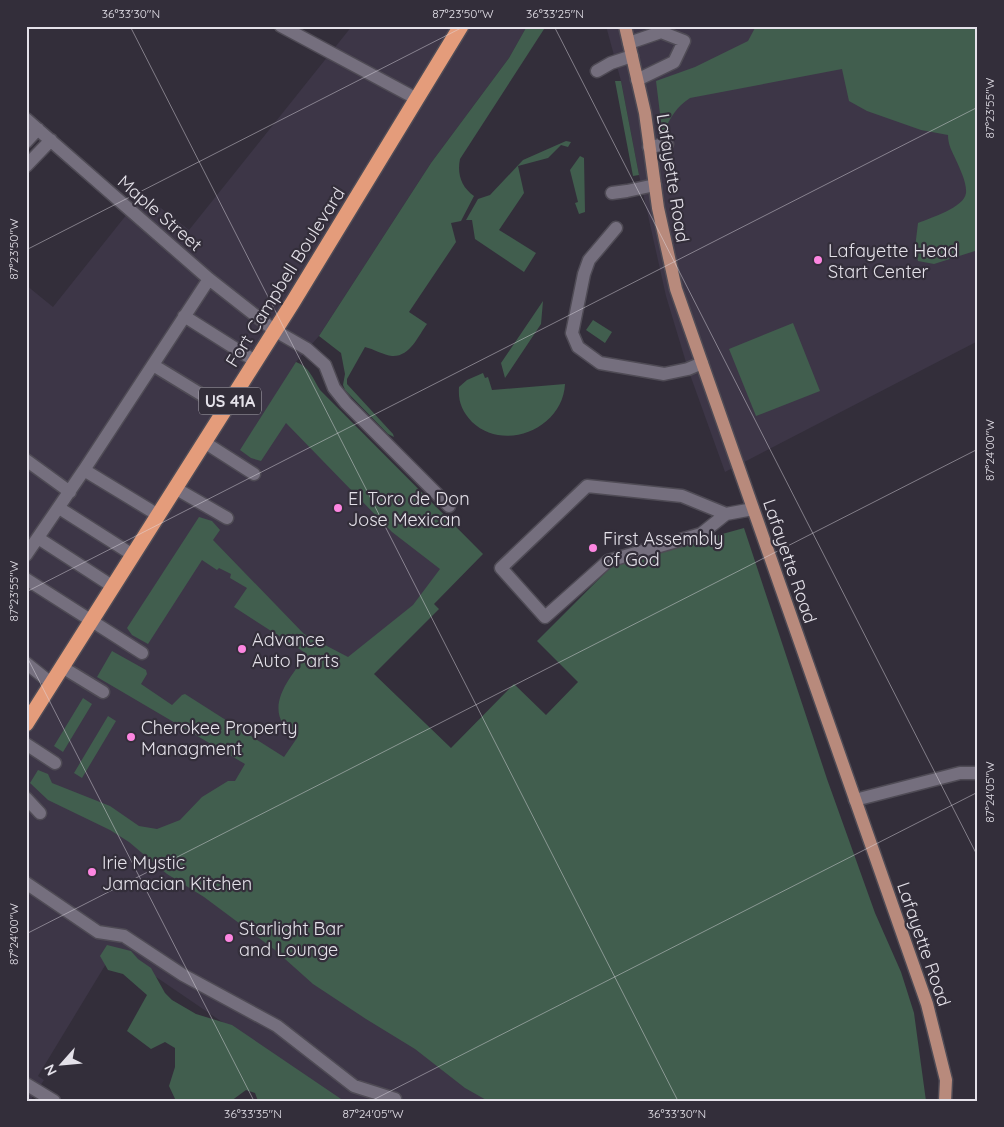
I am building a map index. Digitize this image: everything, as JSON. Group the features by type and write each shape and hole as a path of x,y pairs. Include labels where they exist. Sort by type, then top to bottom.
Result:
{"highway":[{"name":"Fort Campbell Boulevard","path":"26,724 176,488 461,26"}],"main road":[{"name":"Lafayette Road","path":"625,26 645,113 654,186 676,288 927,1004 946,1080 944,1101"}],"street":[{"path":"282,26 417,99"},
{"path":"629,43 662,29 684,41 674,62 637,80"},
{"path":"597,71 632,56"},
{"name":"Maple Street","path":"26,119 209,279 274,330 305,347 325,365 334,388 346,403 449,506"},
{"path":"26,142 38,129"},
{"path":"26,166 51,140"},
{"path":"649,147 667,144"},
{"path":"612,193 654,186"},
{"path":"616,228 589,260 584,274 572,333 578,347 600,363 664,374 702,363"},
{"path":"26,555 70,492 209,279"},
{"path":"184,316 255,361"},
{"path":"153,365 225,409"},
{"path":"204,442 254,474"},
{"path":"26,460 70,492"},
{"path":"84,470 158,515"},
{"path":"726,514 682,496 587,486 501,568 545,617 608,561 701,534 726,514 753,509"},
{"path":"176,488 227,518"},
{"path":"59,508 133,555"},
{"path":"38,538 112,586"},
{"path":"26,579 142,653"},
{"path":"26,663 51,683"},
{"path":"62,666 103,692"},
{"path":"26,744 55,763"},
{"path":"855,800 960,773 978,773"},
{"path":"26,798 40,813"},
{"path":"31,886 98,932 124,936 183,974 277,1026 354,1086 395,1099"},
{"path":"28,1089 54,1101"}],"shaded area":[{"path":"352,26 527,26 509,58 431,163 319,336 296,362 455,567 359,662 514,1101 338,1101 115,949 38,1076 44,1080 30,1101 26,1101 26,285 53,307 143,194 189,230"},
{"name":"Lafayette Head Start Center","path":"606,26 978,26 978,341 725,472 688,369 666,296 639,175 621,81"}],"green space":[{"path":"527,26 546,26 460,159 459,170 461,180 466,189 474,196 461,221 451,223 456,242 409,312 427,324 413,345 404,353 392,356 365,347 347,379 347,384 394,437 388,434 345,390 343,385 345,374 341,353 319,336 431,163 509,58"},
{"path":"756,26 978,26 978,254 975,251 934,264 918,261 915,248 918,223 953,208 964,198 966,193 961,172 950,148 948,135 921,130 867,111 849,101 842,69 690,98 677,109 664,131 662,130 656,81 695,67 748,41"},
{"path":"615,81 621,81 639,175 633,176"},
{"path":"566,141 571,142 568,147 561,145 548,158 518,166 524,193 499,230 536,253 524,272 475,239 472,220 466,220 478,199 490,195 523,160"},
{"path":"580,156 584,158 585,212 579,214 575,203 578,202 570,170"},
{"path":"543,301 541,324 505,378 501,363"},
{"path":"593,320 612,332 605,343 586,330"},
{"path":"793,323 820,391 756,416 729,349"},
{"name":"First Assembly of God","path":"296,362 304,367 313,377 320,390 483,554 434,604 439,609 374,674 451,748 514,684 546,715 578,682 537,641 614,564 744,528 827,779 875,913 901,972 914,1013 926,1101 488,1101 465,1088 415,1049 313,984 275,950 204,897 167,874 129,842 110,830 48,800 30,783 38,770 48,774 52,783 110,806 139,826 157,829 180,820 202,797 228,781 235,781 245,764 97,677 112,651 146,670 147,674 141,684 172,705 185,694 284,757 297,738 283,724 279,715 279,706 284,687 307,654 234,607 247,588 230,578 231,574 219,568 217,570 202,560 148,644 132,635 127,628 199,517 212,521 220,530 213,540 304,634 348,657 413,605 440,569 392,532 286,423 261,461 251,458 240,450"},
{"path":"483,373 485,378 488,377 492,390 565,384 562,400 554,413 543,424 530,431 515,435 500,435 485,431 472,422 466,414 461,406 459,392 459,387 467,380"},
{"path":"83,698 92,704 63,752 54,746"},
{"path":"108,716 116,721 82,778 74,773"},
{"path":"107,945 131,951 138,959 151,968 165,993 172,1000 196,1014 232,1025 344,1101 258,1101 255,1093 246,1090 231,1101 176,1101 169,1086 175,1067 175,1048 165,1042 151,1049 127,1031 147,995 123,974 108,970 100,956"}],"place":[{"name":"Lafayette Head Start Center","path":"818,260"},
{"name":"El Toro de Don Jose Mexican","path":"338,508"},
{"name":"First Assembly of God","path":"593,548"},
{"name":"Advance Auto Parts","path":"242,649"},
{"name":"Cherokee Property Managment","path":"131,737"},
{"name":"Irie Mystic Jamacian Kitchen","path":"92,872"},
{"name":"Starlight Bar and Lounge","path":"229,938"}]}
